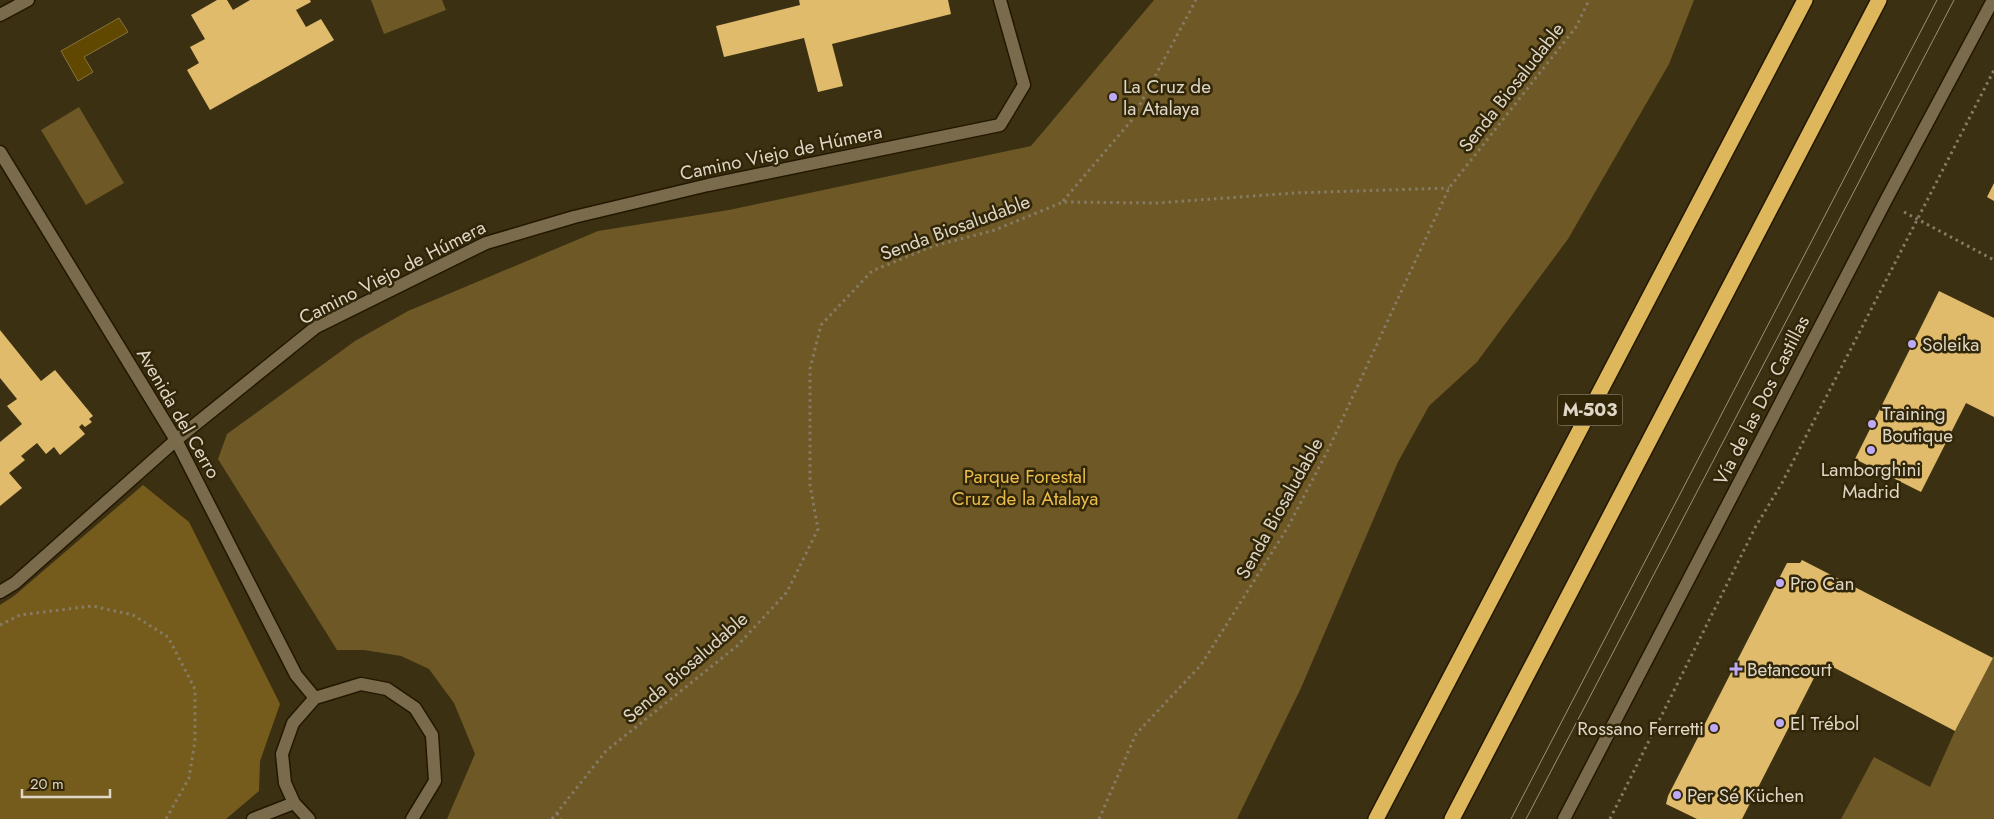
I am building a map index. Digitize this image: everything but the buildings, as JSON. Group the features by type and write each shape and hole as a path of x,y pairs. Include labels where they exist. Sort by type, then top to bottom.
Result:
{"highway":[{"name":"M-503","path":"1376,819 1805,0"},
{"path":"1452,819 1879,0"}],"street":[{"path":"0,15 28,0"},
{"name":"Camino Viejo de Húmera","path":"0,592 15,583 176,440 316,327 486,243 574,218 708,185 1000,125 1024,85 1000,0"},
{"name":"Vía de las Dos Castillas","path":"1564,819 1886,200 1993,0"},
{"name":"Avenida del Cerro","path":"0,152 176,440 296,675 315,698"},
{"path":"310,819 294,803 285,783 282,754 293,723 315,698 362,684 388,689 415,708 432,735 434,781 412,819"},
{"path":"253,819 294,803"}],"path":[{"name":"Senda Biosaludable","path":"1063,202 1131,121 1162,60 1196,0"},
{"name":"Senda Biosaludable","path":"1099,819 1136,734 1201,665 1288,528 1334,439 1449,188 1576,28 1589,0"},
{"path":"1610,819 1756,526 1782,483 1994,70"},
{"name":"Senda Biosaludable","path":"552,819 606,751 737,646 787,592 818,529 810,485 809,409 810,369 821,325 872,271 933,246 995,230 1063,202 1156,203 1294,193 1449,188"},
{"path":"1886,200 1917,220 1994,260"},
{"path":"0,625 20,615 92,606 132,615 168,637 195,689 195,741 189,778 166,819"},
{"path":"557,813 561,819"}],"green space":[{"path":"371,0 442,0 446,10 384,34"},
{"name":"Parque Forestal Cruz de la Atalaya","path":"1154,0 1694,0 1669,64 1568,239 1477,362 1429,406 1398,462 1301,688 1237,819 447,819 475,754 454,703 429,669 401,656 364,650 337,650 218,459 227,434 355,341 408,311 598,231 729,210 1031,146"},
{"path":"79,107 124,183 86,205 41,130"},
{"path":"1994,655 1994,819 1841,819 1874,757 1930,787 1955,731"}],"shaded area":[{"path":"119,18 128,32 84,57 93,72 78,81 61,51"},
{"path":"143,485 189,522 280,704 260,761 259,791 226,819 0,819 0,605 14,596"}],"tram line":[{"path":"1511,819 1937,0"},
{"path":"1526,819 1954,0"}],"place":[{"name":"La Cruz de la Atalaya","path":"1113,97"},
{"name":"Soleika","path":"1912,344"},
{"name":"Training Boutique","path":"1872,424"},
{"name":"Lamborghini Madrid","path":"1871,450"},
{"name":"Pro Can","path":"1780,583"},
{"name":"Betancourt","path":"1736,669"},
{"name":"El Trébol","path":"1780,723"},
{"name":"Rossano Ferretti","path":"1714,728"},
{"name":"Per Sé Küchen","path":"1677,795"}]}
